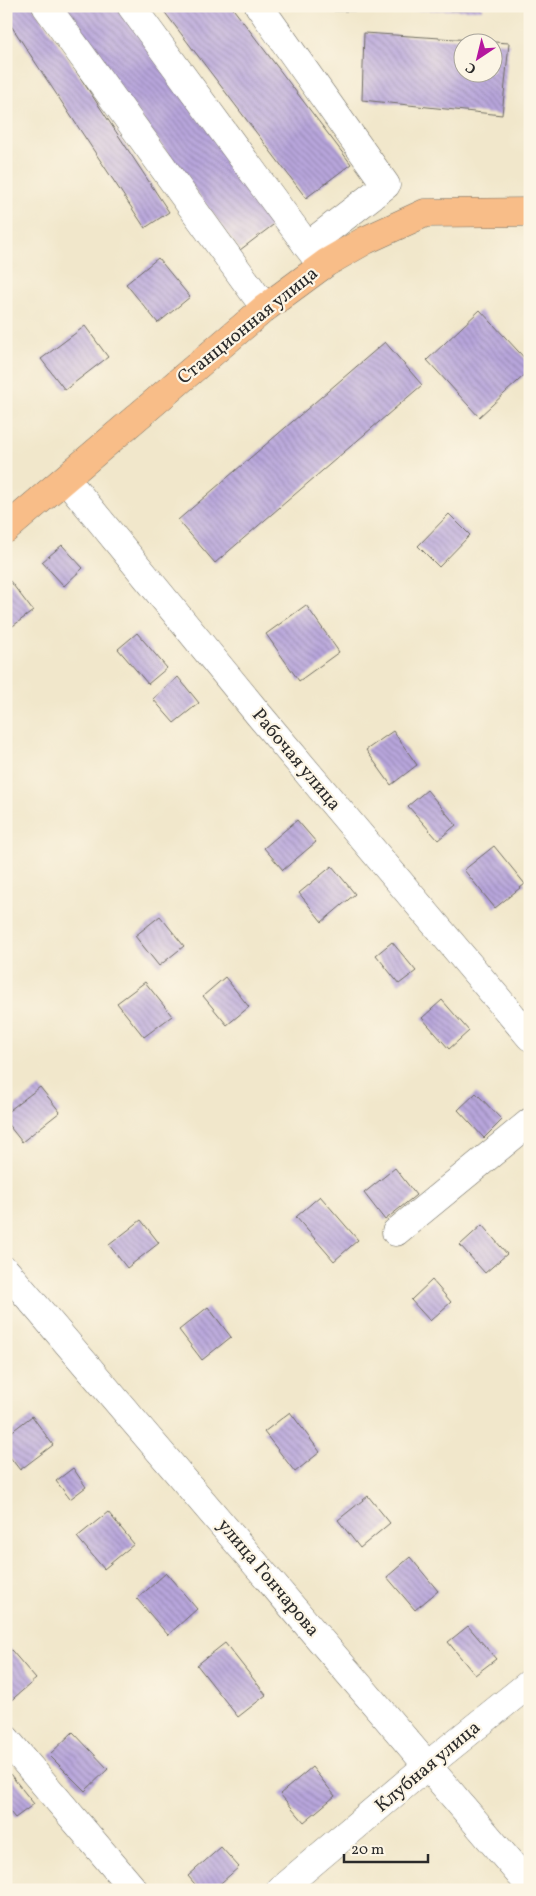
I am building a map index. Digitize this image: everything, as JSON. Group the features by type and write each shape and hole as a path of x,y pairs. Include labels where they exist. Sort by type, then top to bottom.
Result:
{"main road":[{"name":"Станционная улица","path":"6,529 266,308 314,256 366,240 425,213 530,212"}],"street":[{"path":"46,6 266,308"},
{"path":"131,6 314,256 386,185 259,6"},
{"name":"Рабочая улица","path":"66,479 259,715 530,1037"},
{"path":"396,1232 530,1122"},
{"name":"улица Гончарова","path":"6,1271 530,1886"},
{"name":"Клубная улица","path":"280,1890 428,1765 530,1683"},
{"path":"6,1739 134,1890"}],"building":[{"path":"6,6 33,6 169,212 145,228 6,18"},
{"path":"57,6 121,6 281,219 240,250"},
{"path":"160,6 231,6 351,164 306,198"},
{"path":"334,6 482,6 482,10 334,11"},
{"path":"364,33 454,39 454,82 504,82 504,43 509,43 502,115 362,100"},
{"path":"158,258 190,297 158,323 126,284"},
{"path":"480,310 530,364 530,370 479,417 427,360"},
{"path":"85,326 108,357 65,390 41,359"},
{"path":"385,342 422,385 215,563 178,520"},
{"path":"449,514 470,535 439,567 418,546"},
{"path":"62,545 83,568 64,586 42,562"},
{"path":"10,581 33,611 6,631 6,584"},
{"path":"306,605 339,652 299,681 266,634"},
{"path":"137,633 167,668 148,684 118,649"},
{"path":"178,677 199,703 174,723 153,699"},
{"path":"393,731 417,765 391,785 366,750"},
{"path":"427,790 456,825 438,840 408,806"},
{"path":"297,820 316,842 283,870 264,848"},
{"path":"494,846 525,884 495,908 464,870"},
{"path":"332,866 355,894 322,922 299,893"},
{"path":"160,916 184,946 159,966 135,936"},
{"path":"392,942 416,971 399,984 376,955"},
{"path":"225,977 249,1007 227,1025 203,996"},
{"path":"145,982 172,1016 144,1037 117,1003"},
{"path":"442,1000 469,1031 449,1049 422,1018"},
{"path":"40,1087 60,1112 22,1142 6,1122 6,1113"},
{"path":"476,1093 502,1120 484,1138 458,1110"},
{"path":"395,1168 416,1195 385,1220 364,1193"},
{"path":"320,1196 358,1240 334,1261 296,1217"},
{"path":"141,1220 159,1243 127,1268 109,1245"},
{"path":"482,1225 507,1254 485,1273 460,1245"},
{"path":"432,1280 451,1302 430,1321 411,1300"},
{"path":"208,1307 231,1337 202,1360 179,1330"},
{"path":"290,1412 320,1452 295,1472 264,1432"},
{"path":"32,1416 53,1445 20,1470 6,1452 6,1436"},
{"path":"73,1468 86,1487 70,1499 56,1481"},
{"path":"368,1496 390,1523 360,1548 338,1520"},
{"path":"108,1512 134,1544 104,1569 77,1537"},
{"path":"410,1557 438,1591 415,1610 387,1577"},
{"path":"166,1573 197,1609 168,1635 137,1599"},
{"path":"468,1626 496,1659 475,1675 448,1642"},
{"path":"225,1643 266,1695 238,1717 197,1665"},
{"path":"6,1644 36,1679 8,1703 6,1701"},
{"path":"73,1732 108,1769 85,1791 49,1755"},
{"path":"312,1767 335,1796 304,1822 280,1794"},
{"path":"10,1774 34,1804 15,1818 6,1807 6,1777"},
{"path":"221,1847 239,1867 213,1890 200,1890 188,1876"}]}
